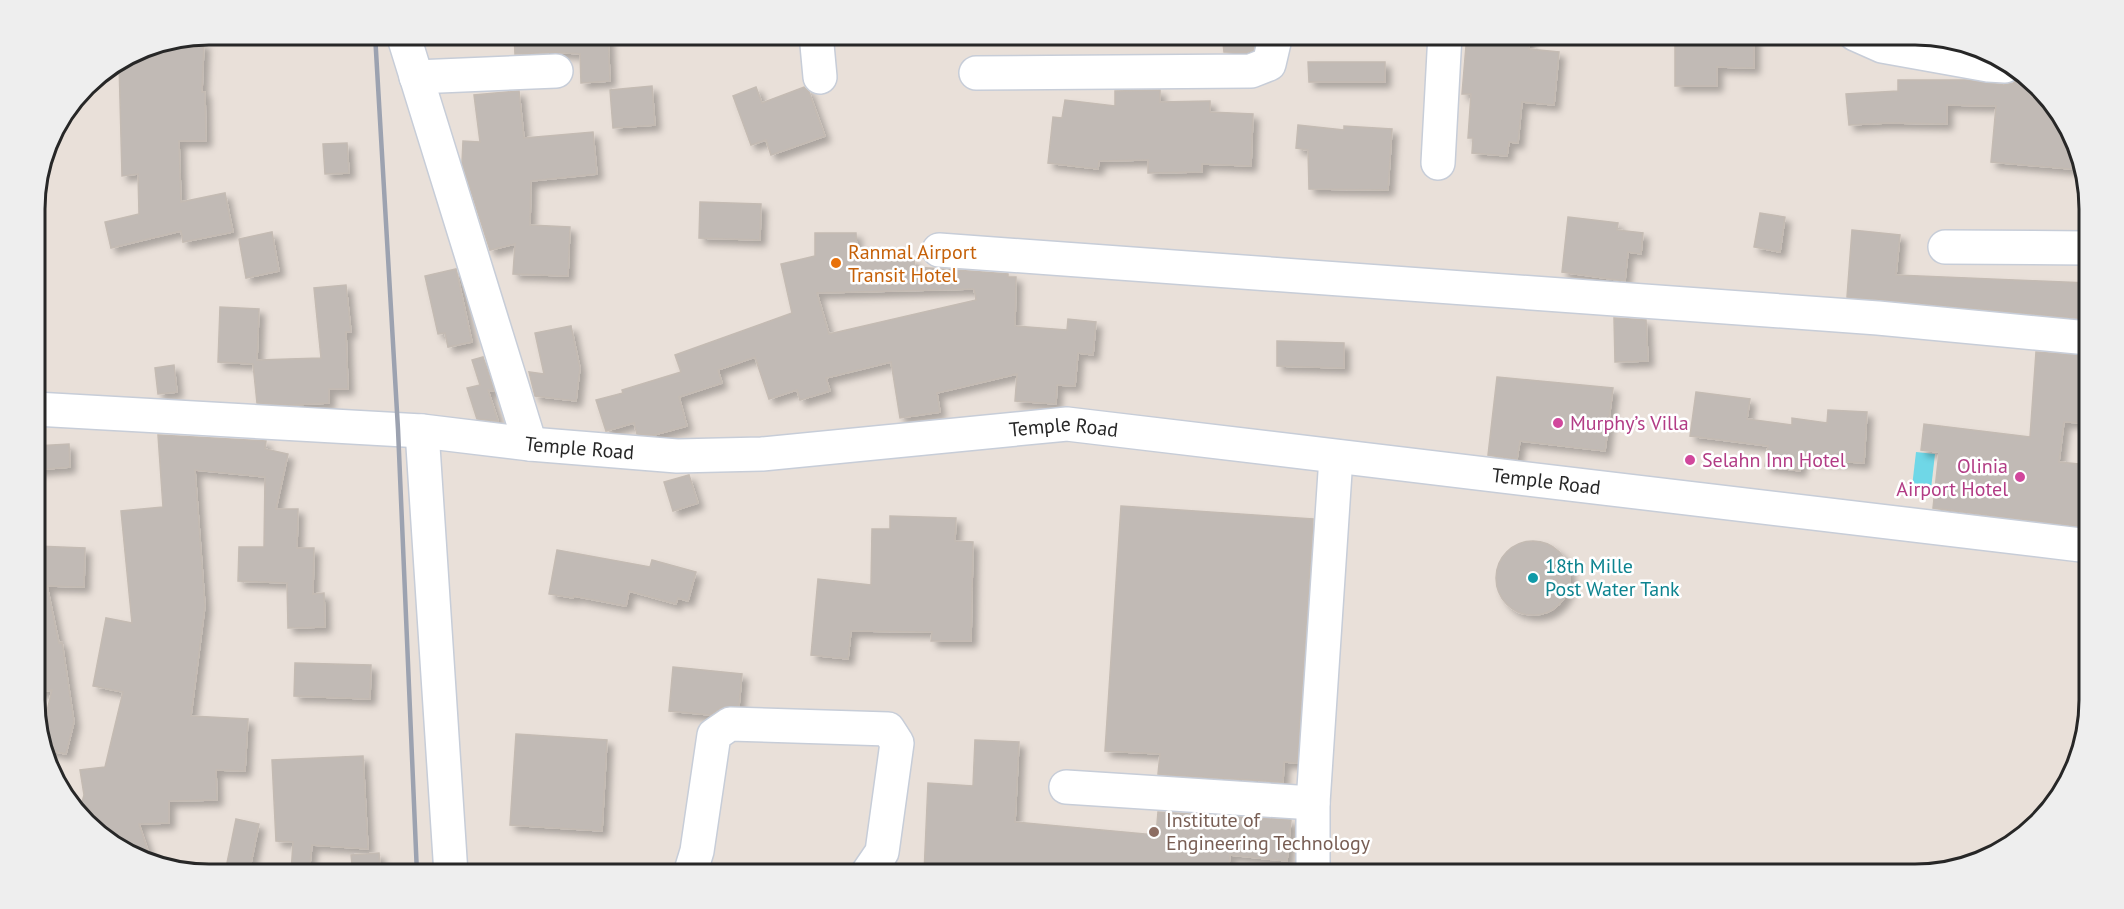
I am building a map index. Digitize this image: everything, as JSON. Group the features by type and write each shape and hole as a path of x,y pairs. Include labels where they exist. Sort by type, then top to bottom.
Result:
{"street":[{"path":"406,45 531,444"},
{"path":"817,45 820,77"},
{"path":"976,73 1251,71 1269,64 1273,45"},
{"path":"1438,163 1444,45"},
{"path":"1880,45 1994,65"},
{"path":"416,77 556,70"},
{"path":"1945,247 2079,248"},
{"path":"939,250 1878,318 2079,337"},
{"name":"Temple Road","path":"45,411 422,431 531,444 676,456 762,454 1067,424 2079,545"},
{"path":"422,431 450,864"},
{"path":"1313,864 1313,803 1336,457"},
{"path":"696,864 714,735 730,724 888,729 897,743 882,852 874,864"},
{"path":"1066,787 1313,803"}],"water":[{"path":"1916,452 1935,454 1931,489 1912,487"}],"building":[{"path":"204,45 202,92 205,92 206,141 179,141 181,202 225,193 233,232 183,242 181,231 111,248 105,222 139,214 138,174 122,176 119,72 156,54 187,46"},
{"path":"515,45 608,45 610,81 581,83 580,54 555,52 515,54"},
{"path":"1223,45 1254,45 1253,50 1247,52 1224,52"},
{"path":"1466,45 1529,45 1529,49 1559,52 1554,105 1522,102 1518,143 1509,142 1507,156 1472,153 1473,138 1468,138 1471,94 1462,94"},
{"path":"1675,45 1754,45 1754,68 1717,67 1717,86 1675,86"},
{"path":"1308,62 1385,62 1385,82 1309,82"},
{"path":"1898,80 1966,80 2004,85 2016,80 2045,109 2067,146 2072,162 2071,169 1991,162 1996,106 1947,105 1947,124 1849,125 1846,94 1898,91"},
{"path":"652,86 655,125 613,128 610,90"},
{"path":"756,87 762,103 804,87 809,92 825,136 771,155 766,140 751,145 733,96"},
{"path":"1160,90 1160,102 1210,101 1210,112 1253,114 1251,166 1202,164 1202,172 1148,173 1148,160 1099,161 1098,169 1048,163 1053,117 1062,118 1065,100 1115,106 1115,91"},
{"path":"519,91 524,138 593,132 597,174 531,181 530,225 570,227 568,276 513,274 515,244 490,250 462,163 463,141 480,142 474,95"},
{"path":"1298,125 1344,130 1344,126 1392,129 1388,190 1309,189 1308,150 1296,148"},
{"path":"347,143 349,173 325,174 323,144"},
{"path":"700,202 761,204 760,240 699,238"},
{"path":"1760,213 1785,217 1780,252 1754,247"},
{"path":"1568,217 1618,223 1617,230 1643,233 1641,254 1628,252 1625,281 1562,272"},
{"path":"1852,230 1900,235 1896,275 2079,283 2079,318 1847,297"},
{"path":"272,232 279,271 246,278 239,239"},
{"path":"815,233 856,233 857,261 914,259 915,267 1008,274 1008,277 1016,277 1015,326 1067,330 1068,319 1096,322 1093,355 1078,353 1075,386 1057,385 1056,404 1015,401 1017,374 937,393 940,412 900,418 891,362 826,378 830,391 800,400 797,390 769,399 755,357 718,370 722,383 679,397 687,426 654,435 637,434 634,423 606,431 596,400 681,372 675,355 792,313 781,264 815,256","holes":["974,289 976,300 829,334 817,293"]},
{"path":"456,269 472,342 448,347 445,333 438,334 425,276"},
{"path":"346,285 351,332 346,332 348,389 329,389 329,403 289,405 257,403 253,364 218,362 220,307 259,309 257,360 321,358 314,288"},
{"path":"1614,318 1646,320 1648,361 1615,362"},
{"path":"571,326 580,368 576,401 535,396 529,372 544,374 535,333"},
{"path":"1277,341 1344,343 1344,368 1277,366"},
{"path":"2036,352 2079,355 2079,423 2064,422 2059,462 2079,464 2079,526 1933,508 1939,452 1921,450 1924,424 2030,437"},
{"path":"483,357 494,391 488,390 498,421 477,419 467,388 480,385 472,360"},
{"path":"174,365 177,392 158,394 155,368"},
{"path":"1497,377 1613,388 1605,451 1520,441 1517,459 1488,455"},
{"path":"1696,392 1750,399 1747,419 1792,425 1792,418 1827,423 1828,410 1867,412 1864,463 1802,459 1800,471 1765,466 1768,446 1690,436"},
{"path":"158,435 266,441 265,449 288,454 276,509 298,509 297,548 314,548 313,594 324,593 325,627 288,628 287,583 238,581 239,547 264,547 265,477 195,470 205,606 191,716 248,719 245,771 216,770 217,800 169,801 169,823 139,824 149,853 109,830 82,803 84,795 80,770 105,767 123,692 93,686 106,618 132,623 121,511 163,507"},
{"path":"69,444 70,467 45,469 45,445"},
{"path":"689,475 698,503 673,511 664,482"},
{"path":"1121,506 1313,519 1297,763 1284,762 1283,782 1158,774 1160,754 1105,751"},
{"path":"890,516 956,518 955,541 973,542 971,641 931,641 932,632 851,631 848,659 811,655 818,579 871,585 872,529 890,529"},
{"name":"18th Mille Post Water Tank","path":"1533,541 1547,544 1559,552 1567,564 1570,578 1567,592 1559,604 1547,612 1533,615 1519,612 1507,604 1499,592 1496,578 1499,564 1507,552 1519,544"},
{"path":"45,546 85,548 84,587 47,586 59,643 62,642 74,722 66,754 54,751 46,722 52,690 45,691"},
{"path":"557,550 650,567 652,560 696,572 688,601 678,598 676,604 629,591 626,606 574,596 573,598 549,594"},
{"path":"295,663 371,665 370,699 294,696"},
{"path":"673,667 742,674 739,706 720,708 710,715 669,711"},
{"path":"516,734 607,740 602,831 510,825"},
{"path":"975,740 1019,742 1015,822 1156,835 1158,812 1291,820 1287,861 1230,855 1229,864 924,864 928,783 973,786"},
{"path":"363,756 368,849 312,845 310,864 292,864 293,842 276,841 272,760"},
{"path":"236,819 259,824 251,864 227,864"},
{"path":"379,853 380,864 352,864 351,855"}],"railway":[{"path":"376,45 398,429 417,864"}],"place":[{"name":"Ranmal Airport Transit Hotel","path":"836,263"},
{"name":"Murphy’s Villa","path":"1558,423"},
{"name":"Selahn Inn Hotel","path":"1690,460"},
{"name":"Olinia Airport Hotel","path":"2020,477"},
{"name":"18th Mille Post Water Tank","path":"1533,578"},
{"name":"Institute of Engineering Technology","path":"1154,832"}]}
